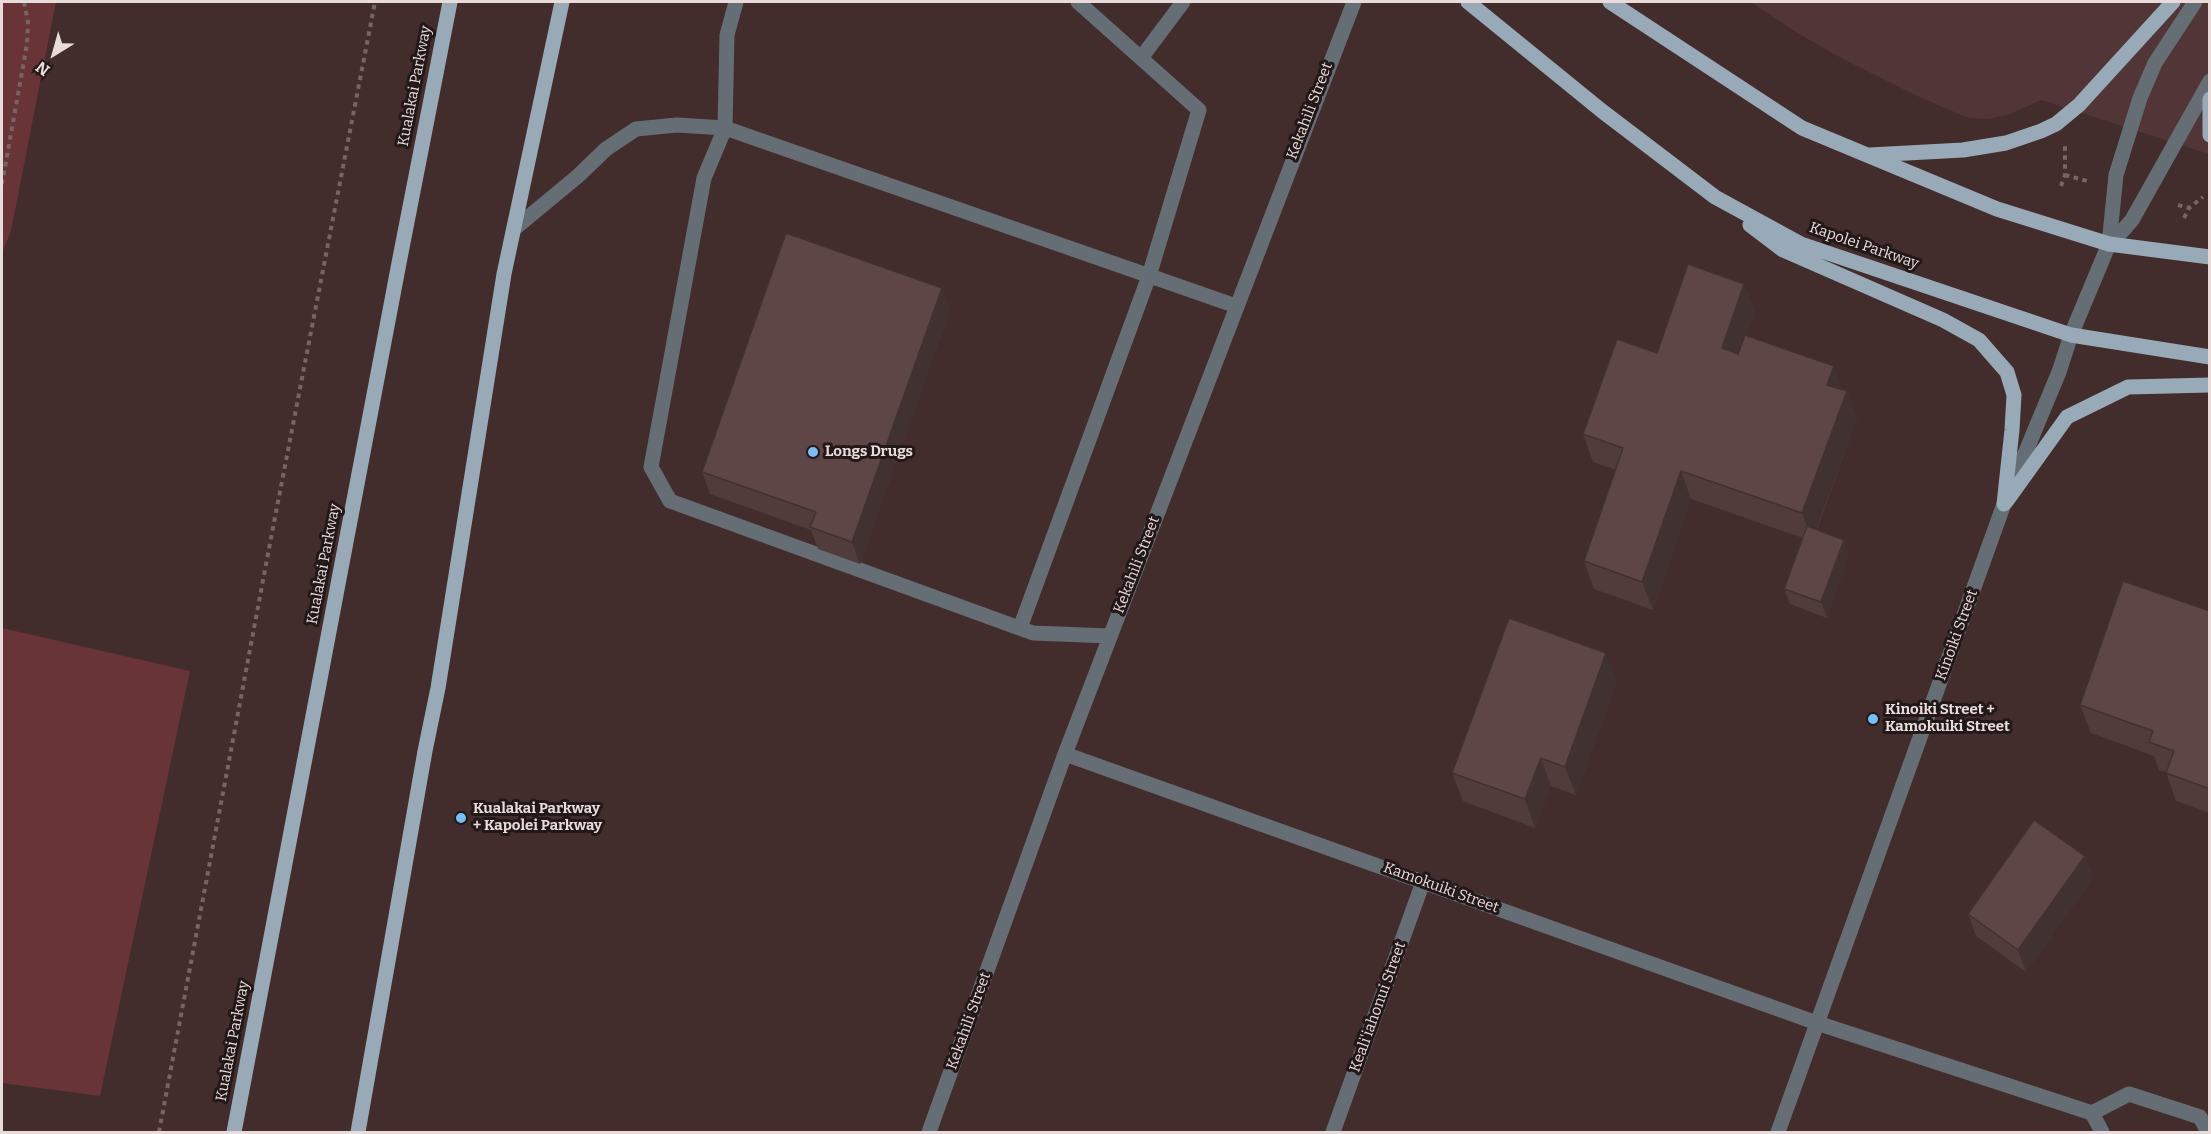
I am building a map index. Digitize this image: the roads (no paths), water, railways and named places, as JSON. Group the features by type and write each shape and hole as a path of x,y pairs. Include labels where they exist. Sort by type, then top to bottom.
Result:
{"main road":[{"name":"Kualakai Parkway","path":"234,1132 450,2"},
{"path":"358,1132 438,688 504,274 562,2"},
{"name":"Kapolei Parkway","path":"1468,2 1602,111 1715,197 1800,244 2071,335 2210,357"},
{"path":"1610,2 1802,128 1997,209 2109,244 2210,257"},
{"path":"1866,155 1963,150 2006,143 2056,124 2079,105 2174,2"},
{"path":"2210,99 2210,135"},
{"path":"1715,197 1783,250 1943,320 1979,340 2007,372 2014,395 2004,504"},
{"path":"2004,504 2067,417 2128,387 2210,385"}],"street":[{"path":"736,2 727,35 725,128 704,178 651,467 670,501 1033,633 1110,636"},
{"path":"1020,628 1149,276 1199,110 1078,2"},
{"path":"1141,58 1183,2"},
{"name":"Kekahili Street","path":"929,1132 1065,754 1354,2"},
{"path":"2109,244 2116,175 2140,98 2155,63 2195,2"},
{"path":"2109,244 2132,220 2210,81"},
{"path":"514,229 578,176 606,149 636,129 677,125 725,128 1236,306"},
{"name":"Kinoiki Street","path":"1778,1132 2004,504 2109,244"},
{"name":"Kamokuiki Street","path":"1065,754 1817,1023 2092,1113"},
{"name":"Keali'iahonui Street","path":"1333,1132 1423,882"},
{"path":"2102,1132 2092,1113 2129,1094 2200,1117 2208,1132"}],"place":[{"name":"Longs Drugs","path":"813,452"},
{"name":"Kinoiki Street + Kamokuiki Street","path":"1873,719"},
{"name":"Kualakai Parkway + Kapolei Parkway","path":"461,818"}]}
